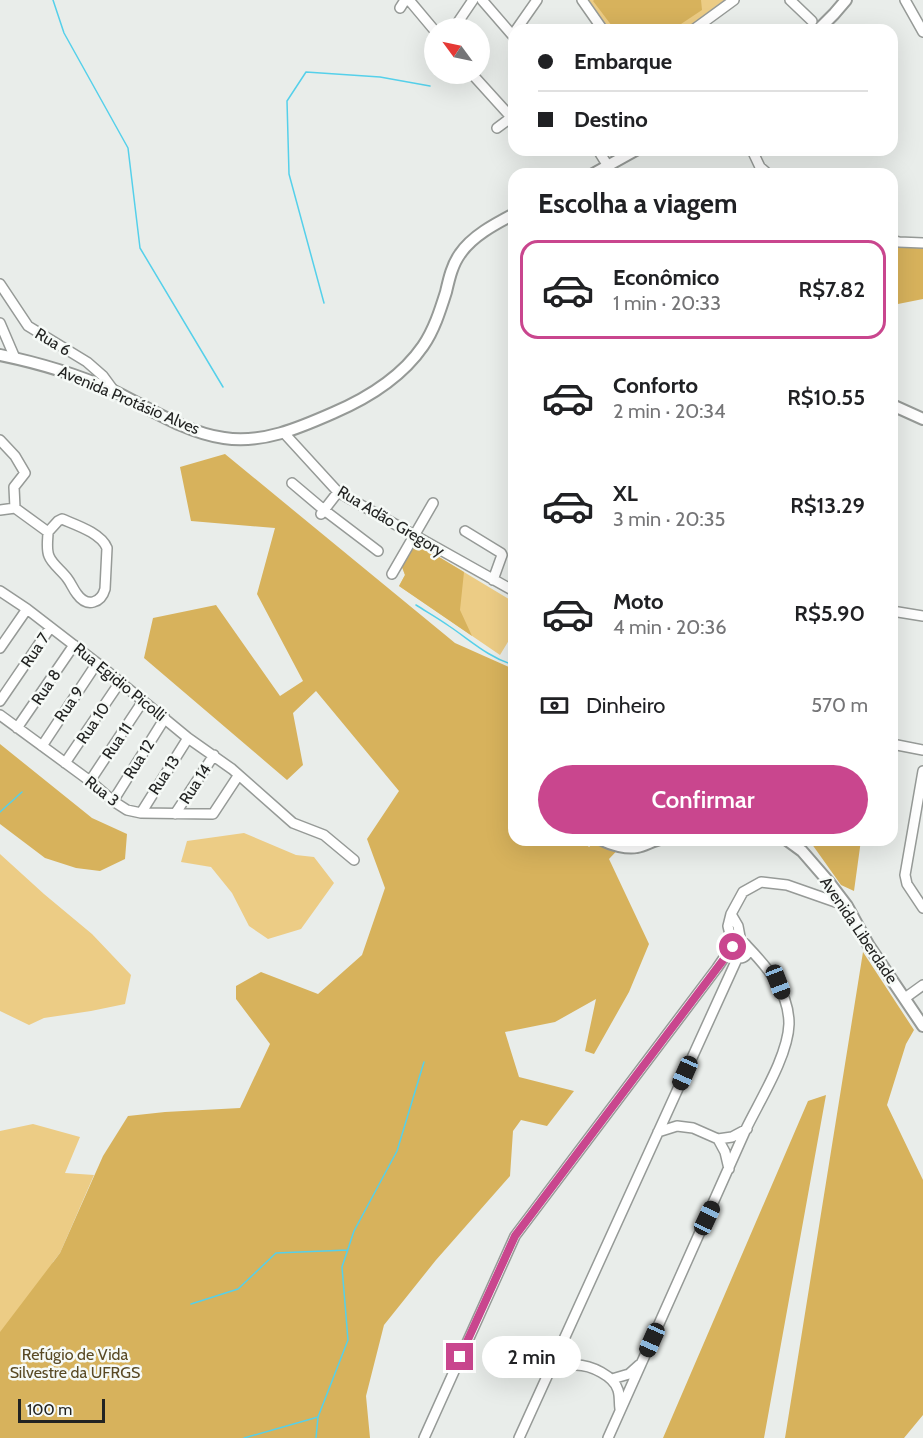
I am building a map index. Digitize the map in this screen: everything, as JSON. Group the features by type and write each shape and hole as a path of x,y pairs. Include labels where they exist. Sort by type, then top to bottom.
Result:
{"main road":[{"path":"818,24 834,14 846,0"},
{"path":"604,168 626,156"},
{"name":"Avenida Protásio Alves","path":"0,355 79,376 181,425 223,438 253,438 284,433 368,396 393,379 410,363 424,345 435,323 451,273 460,254 474,239 508,217"},
{"path":"898,408 923,419"},
{"path":"292,442 295,433 301,427"},
{"path":"619,846 636,848 641,846"},
{"name":"Avenida Liberdade","path":"796,846 828,880 847,906 868,946 923,1026"}],"street":[{"path":"461,18 473,0"},
{"path":"482,0 508,27"},
{"path":"520,24 537,0"},
{"path":"582,0 599,24"},
{"path":"701,24 734,0"},
{"path":"790,0 813,24"},
{"path":"905,0 923,32"},
{"path":"405,2 424,20"},
{"path":"481,84 508,114"},
{"path":"497,128 508,120"},
{"path":"601,156 608,166"},
{"path":"898,242 923,243"},
{"name":"Rua 6","path":"0,285 28,326 87,363 114,391"},
{"path":"0,323 15,358"},
{"name":"Rua Adão Gregory","path":"284,433 338,492 508,588"},
{"path":"0,440 15,456 25,473 15,487 15,508"},
{"path":"292,483 322,512 378,551"},
{"path":"322,512 338,492"},
{"path":"392,574 433,503"},
{"path":"0,510 15,508 48,532"},
{"path":"62,519 104,542 107,548 105,589 104,594 96,602 93,603 78,596 68,579 50,559 48,532 62,519"},
{"path":"465,531 501,553 493,580"},
{"name":"Rua Egidio Picolli","path":"0,591 74,645 188,738 232,769 293,823 326,836 354,860"},
{"path":"0,648 27,609"},
{"path":"898,612 923,616"},
{"name":"Rua 7","path":"0,701 50,627"},
{"name":"Rua 8","path":"17,728 74,645"},
{"name":"Rua 9","path":"42,746 97,663"},
{"name":"Rua 10","path":"65,763 120,682"},
{"name":"Rua 11","path":"90,781 143,701"},
{"name":"Rua 3","path":"0,715 127,810 141,813 213,814 238,776"},
{"name":"Rua 12","path":"113,801 165,718"},
{"name":"Rua 13","path":"141,813 188,738"},
{"path":"898,745 923,750"},
{"name":"Rua 14","path":"175,814 214,755"},
{"path":"923,771 905,875 907,884 923,908"},
{"path":"519,1438 740,951 738,926 731,914 743,892 761,882 787,885 847,906"},
{"path":"608,1438 787,1042 789,1023 786,1002 778,982 763,962 740,951"},
{"path":"423,1438 515,1236 718,968 740,951"},
{"path":"718,968 725,976 726,984"},
{"path":"905,998 923,985"},
{"path":"658,1132 677,1126 693,1128 718,1139 732,1137 747,1129"},
{"path":"718,1139 725,1152 729,1169"},
{"path":"612,1379 629,1374 643,1361"},
{"path":"549,1373 577,1365 590,1368 612,1379 618,1391 620,1412"}],"shaded area":[{"path":"588,0 727,0 695,24 606,24"},
{"path":"414,542 508,599 508,642 500,655 399,586 405,575 402,567"},
{"path":"244,833 296,855 314,857 334,883 301,929 268,939 249,926 232,893 211,867 181,862 187,841"},
{"path":"0,854 92,934 131,975 125,1004 44,1018 29,1025 0,1011"},
{"path":"33,1124 80,1137 65,1173 94,1175 60,1253 53,1262 0,1438 0,1131"}],"green space":[{"path":"701,0 702,10 681,24 610,24 593,1"},
{"path":"898,245 923,247 923,299 898,304"},
{"name":"Refúgio de Vida Silvestre da UFRGS","path":"225,454 455,643 508,667 508,846 621,846 609,859 649,944 629,992 594,1054 585,1051 596,999 555,1022 505,1032 519,1077 574,1091 547,1126 521,1120 513,1131 510,1176 436,1260 384,1325 366,1396 370,1438 0,1438 0,1332 60,1253 103,1156 128,1116 240,1108 270,1044 236,999 236,986 261,972 318,994 362,955 385,888 367,839 399,791 316,691 293,713 303,765 287,780 144,658 153,618 216,605 280,696 303,681 257,594 275,528 191,521 180,467"},
{"path":"414,542 464,572 460,610 472,636 399,586 405,575 402,567"},
{"path":"0,744 92,818 127,834 125,859 100,871 76,868 45,858 0,824"},
{"path":"813,846 860,846 854,891 841,885"},
{"path":"863,952 914,1030 906,1044 887,1105 923,1180 923,1415 904,1438 785,1438"},
{"path":"826,1095 764,1438 663,1438 808,1101"}],"waterway":[{"path":"53,0 64,33 128,148 140,248 223,387"},
{"path":"324,303 289,174 287,101 306,72 380,77 430,86"},
{"path":"416,605 488,653 508,663"},
{"path":"0,812 22,792"},
{"path":"316,1438 318,1417 348,1340 342,1267 354,1231 397,1151 424,1062"},
{"path":"191,1304 238,1289 276,1253 348,1250"},
{"path":"244,1438 318,1417"}],"route":[{"path":"460,1357 515,1236 733,947"}]}
